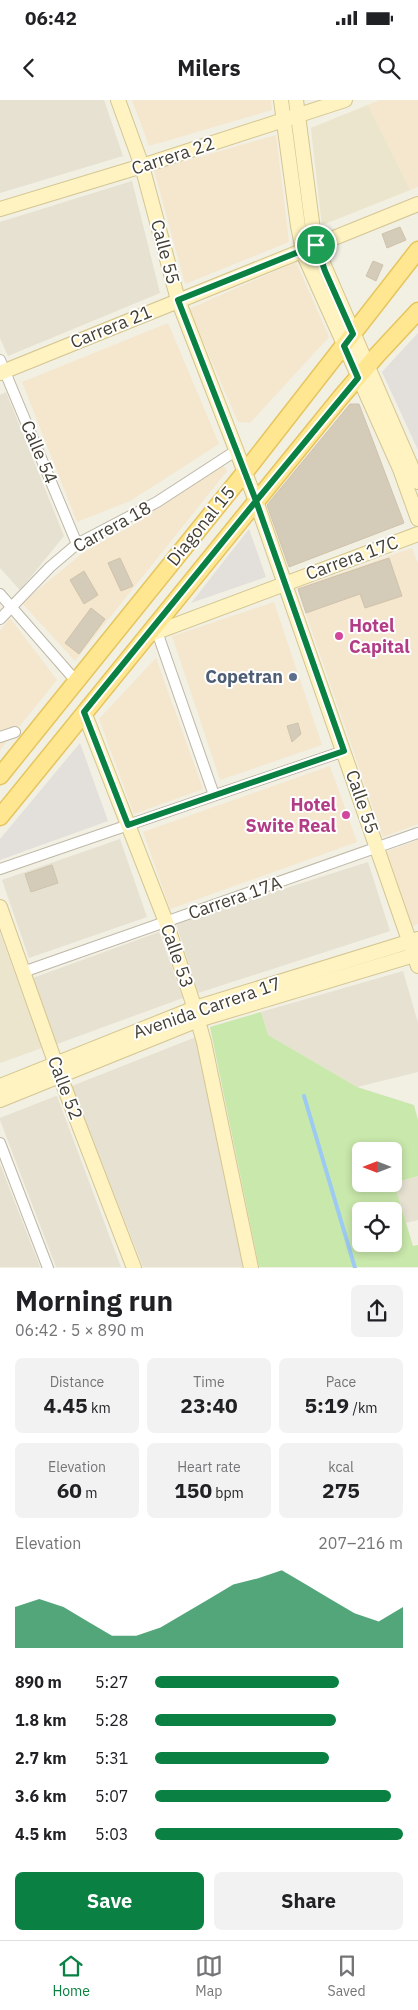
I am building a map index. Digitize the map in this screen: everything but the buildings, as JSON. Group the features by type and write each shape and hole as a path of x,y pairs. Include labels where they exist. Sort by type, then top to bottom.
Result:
{"main road":[{"name":"Diagonal 15","path":"0,776 245,472 418,250"},
{"name":"Diagonal 15","path":"0,817 84,712 153,631 256,501 363,372 418,311"}],"street":[{"name":"Calle 55","path":"118,100 142,166 178,300 256,501 416,951"},
{"path":"280,100 302,251 363,372 407,453 418,482"},
{"path":"296,100 316,245 348,340"},
{"name":"Carrera 22","path":"0,209 142,166 345,100"},
{"name":"Carrera 21","path":"2,368 418,204"},
{"name":"Calle 54","path":"2,368 77,544"},
{"path":"363,372 418,519"},
{"name":"Carrera 18","path":"0,619 11,606 77,544 157,502 237,450"},
{"name":"Carrera 17C","path":"153,631 418,534"},
{"path":"0,594 76,681"},
{"path":"153,631 214,796"},
{"name":"Calle 53","path":"84,712 166,922 196,1014 204,1042 251,1268"},
{"path":"0,736 15,732"},
{"path":"0,869 344,751"},
{"name":"Carrera 17A","path":"23,972 418,833"},
{"name":"Calle 52","path":"0,907 58,1070 134,1268"},
{"name":"Avenida Carrera 17","path":"0,1100 58,1070 196,1014 416,951"},
{"name":"Avenida Carrera 17","path":"0,1086 58,1070"},
{"path":"0,1143 48,1268"}],"shaded area":[{"path":"0,100 104,100 123,156 0,193"},
{"path":"132,100 271,100 272,110 149,146"},
{"path":"380,100 418,100 418,187 322,225 311,128"},
{"path":"368,105 410,190 322,225 311,128"},
{"path":"276,135 289,242 185,284 154,170"},
{"path":"132,181 160,293 8,356 0,338 0,222"},
{"path":"296,262 329,337 250,423 238,422 189,309"},
{"path":"168,323 219,444 130,501 77,522 22,382"},
{"path":"418,333 418,450 382,372"},
{"path":"6,392 64,536 20,590 0,568 0,395"},
{"path":"223,465 227,471 75,661 22,603 84,552 131,526"},
{"path":"249,529 266,577 191,603"},
{"path":"412,548 418,564 418,824 383,837 297,588"},
{"path":"274,602 322,745 220,780 172,636"},
{"path":"10,618 57,680 0,750 0,631"},
{"path":"156,658 203,789 134,814 99,719"},
{"path":"80,743 108,821 0,860 0,839"},
{"path":"330,766 357,842 170,909 143,832"},
{"path":"120,839 147,917 29,958 2,880"},
{"path":"418,840 418,924 411,927 385,852"},
{"path":"368,862 390,931 198,993 176,923"},
{"path":"159,932 183,998 57,1044 33,978"},
{"path":"0,933 42,1048 0,1063"},
{"path":"403,971 418,1023 418,1072 357,1087 268,1035 261,1012"},
{"path":"196,1037 243,1267 143,1267 72,1086"},
{"path":"57,1096 121,1267 56,1267 0,1120 0,1118"},
{"path":"0,1164 40,1267 0,1267"},
{"path":"418,1176 418,1220 406,1223 402,1202 400,1202 397,1192 402,1192 402,1181"}],"green space":[{"path":"261,1012 268,1035 357,1087 414,1105 418,1120 418,1176 402,1181 402,1142 352,1142 352,1192 397,1192 400,1202 352,1202 352,1252 402,1252 402,1210 413,1246 418,1245 418,1267 259,1267 210,1027"}],"waterway":[{"path":"304,1096 355,1268"}],"place":[{"name":"Hotel Capital","path":"339,636"},
{"name":"Copetran","path":"293,677"},
{"name":"Hotel Swite Real","path":"346,815"}],"route":[{"path":"316,245 178,300 256,501 84,712 128,825 344,751 256,501 358,378 344,346 353,334 325,271 316,245"}]}
